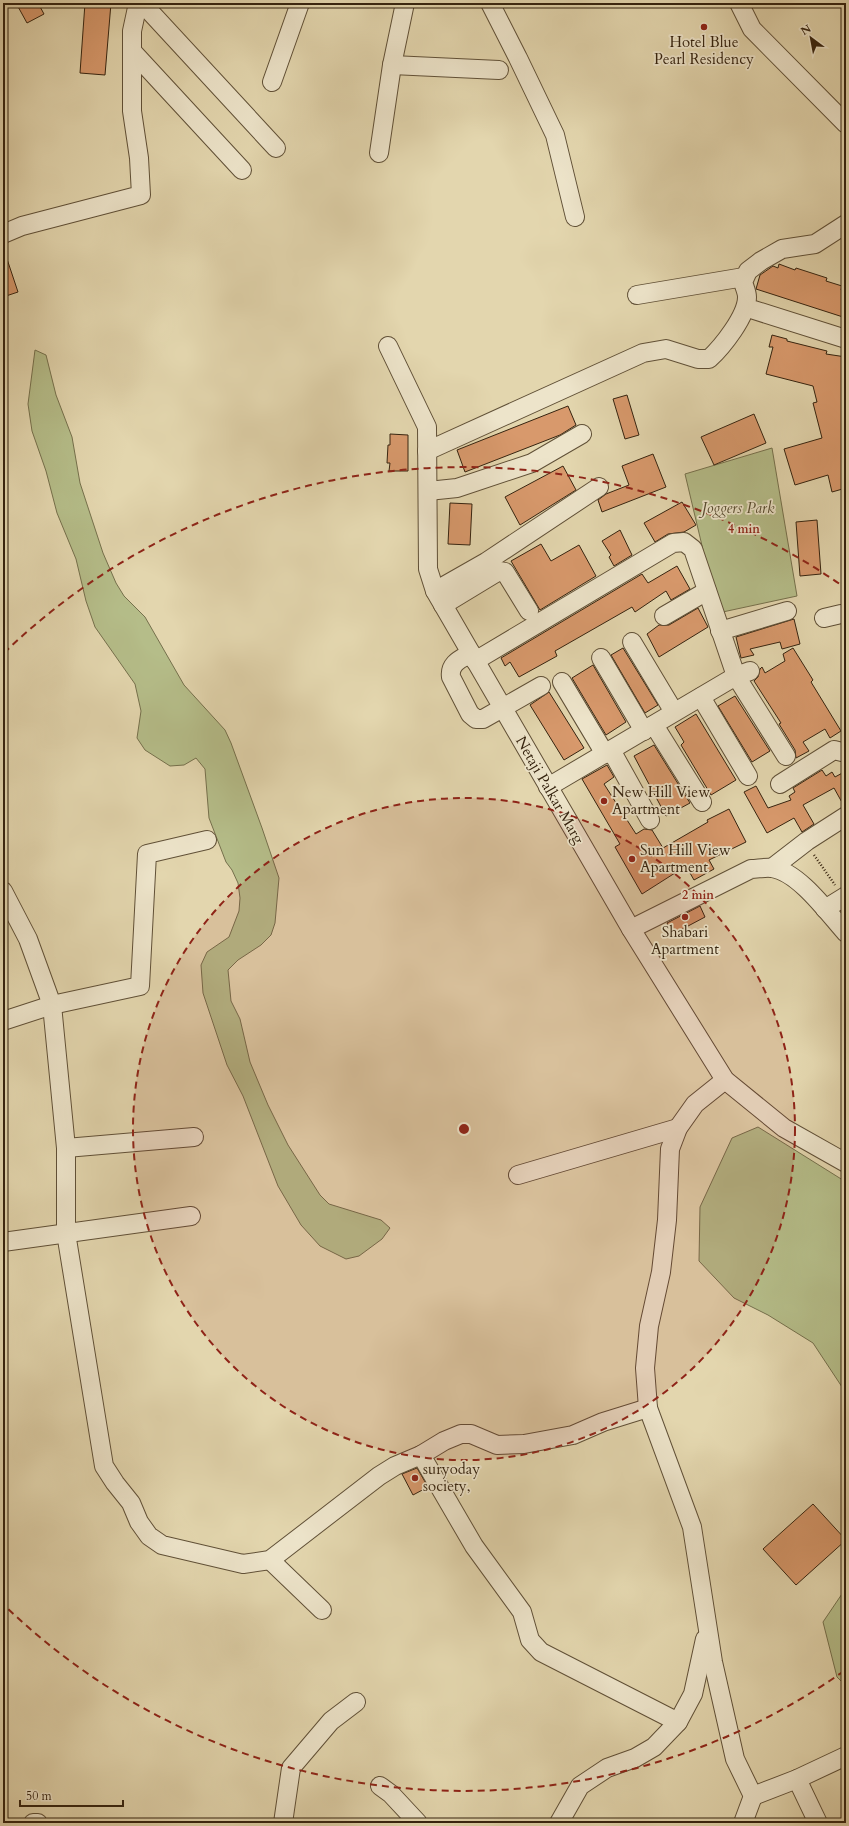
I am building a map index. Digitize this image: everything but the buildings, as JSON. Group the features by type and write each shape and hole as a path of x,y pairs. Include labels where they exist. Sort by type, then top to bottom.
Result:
{"street":[{"path":"3,234 22,226 141,195 140,158 132,111 132,30 138,3"},
{"path":"142,3 276,148"},
{"path":"272,82 300,3"},
{"path":"378,153 392,65 405,3"},
{"path":"490,3 554,135 575,217"},
{"path":"739,3 752,29 846,124"},
{"path":"132,51 242,170"},
{"path":"392,65 499,70"},
{"path":"427,451 642,353 666,349 698,359 710,359 723,346 740,320 747,298 743,282 748,271 760,261 782,249 816,244 846,224"},
{"path":"637,296 744,277"},
{"path":"754,310 846,339"},
{"name":"Netaji Palkar Marg","path":"388,346 427,427 428,569 439,598 631,929 725,1080 784,1128 846,1162"},
{"path":"428,491 456,488 532,464 582,434"},
{"path":"439,598 486,562 599,487"},
{"path":"541,686 483,719 476,719 470,714 451,677 450,672 453,665 473,657 673,543 684,542 693,549 720,631 786,756"},
{"path":"439,598 499,571 505,572 529,611"},
{"path":"664,616 707,591"},
{"path":"720,631 787,611"},
{"path":"824,618 841,614 846,615"},
{"path":"632,642 674,712"},
{"path":"601,658 702,802"},
{"path":"548,787 674,712 743,674"},
{"path":"562,682 650,820"},
{"path":"701,697 748,776"},
{"path":"780,784 834,750 846,753"},
{"path":"778,870 807,841 846,816"},
{"path":"631,929 751,870 778,870 812,853 846,829"},
{"path":"3,1021 52,1005 140,986 147,854 207,840"},
{"path":"778,870 806,889 846,933"},
{"path":"3,891 28,939 52,1005 66,1148 66,1233 104,1466 131,1503 139,1522 149,1536 162,1545 243,1564 270,1560 379,1476 395,1466 461,1434 471,1434 497,1445 524,1444 573,1435 603,1422 648,1408"},
{"path":"825,909 845,897"},
{"path":"725,1080 695,1104 678,1128 670,1149 668,1220 661,1272 649,1326 645,1368 648,1408 692,1527 713,1662 734,1759 753,1796 743,1823"},
{"path":"518,1174 678,1128"},
{"path":"66,1148 194,1137"},
{"path":"3,1242 191,1216"},
{"path":"420,1455 474,1546 522,1612 530,1640 541,1652 678,1722"},
{"path":"270,1560 322,1610"},
{"path":"559,1823 580,1786 607,1768 635,1758 654,1747 678,1722 693,1694 708,1630"},
{"path":"283,1823 291,1768 331,1721 356,1702"},
{"path":"753,1796 797,1779 846,1756"},
{"path":"797,1779 818,1823"},
{"path":"380,1786 391,1794 418,1823"},
{"path":"33,1823 38,1823"}],"path":[{"path":"812,853 845,897"}],"green space":[{"path":"35,350 46,355 56,395 72,437 80,483 103,553 116,583 124,596 145,617 184,685 225,730 262,828 279,878 275,923 271,935 261,945 238,960 228,970 231,1001 240,1019 250,1062 268,1105 288,1145 320,1195 329,1204 381,1220 390,1228 382,1239 359,1256 346,1259 320,1246 301,1225 278,1186 243,1096 227,1065 203,993 201,965 207,952 229,937 239,911 240,898 238,883 232,870 226,862 209,818 205,769 196,758 184,765 170,766 145,750 137,738 141,711 135,684 95,627 86,601 76,559 57,513 46,471 32,431 28,404"},
{"name":"Joggers Park","path":"772,448 797,596 718,613 685,474"},
{"path":"758,1127 846,1182 846,1393 813,1343 768,1315 734,1298 699,1261 700,1207 732,1138"},
{"path":"846,1588 846,1686 837,1677 823,1622"}],"place":[{"name":"Hotel Blue Pearl Residency","path":"704,27"},
{"name":"New Hill View Apartment","path":"604,801"},
{"name":"Sun Hill View Apartment","path":"632,859"},
{"name":"Shabari Apartment","path":"685,917"},
{"name":"suryoday society,","path":"415,1478"}]}
